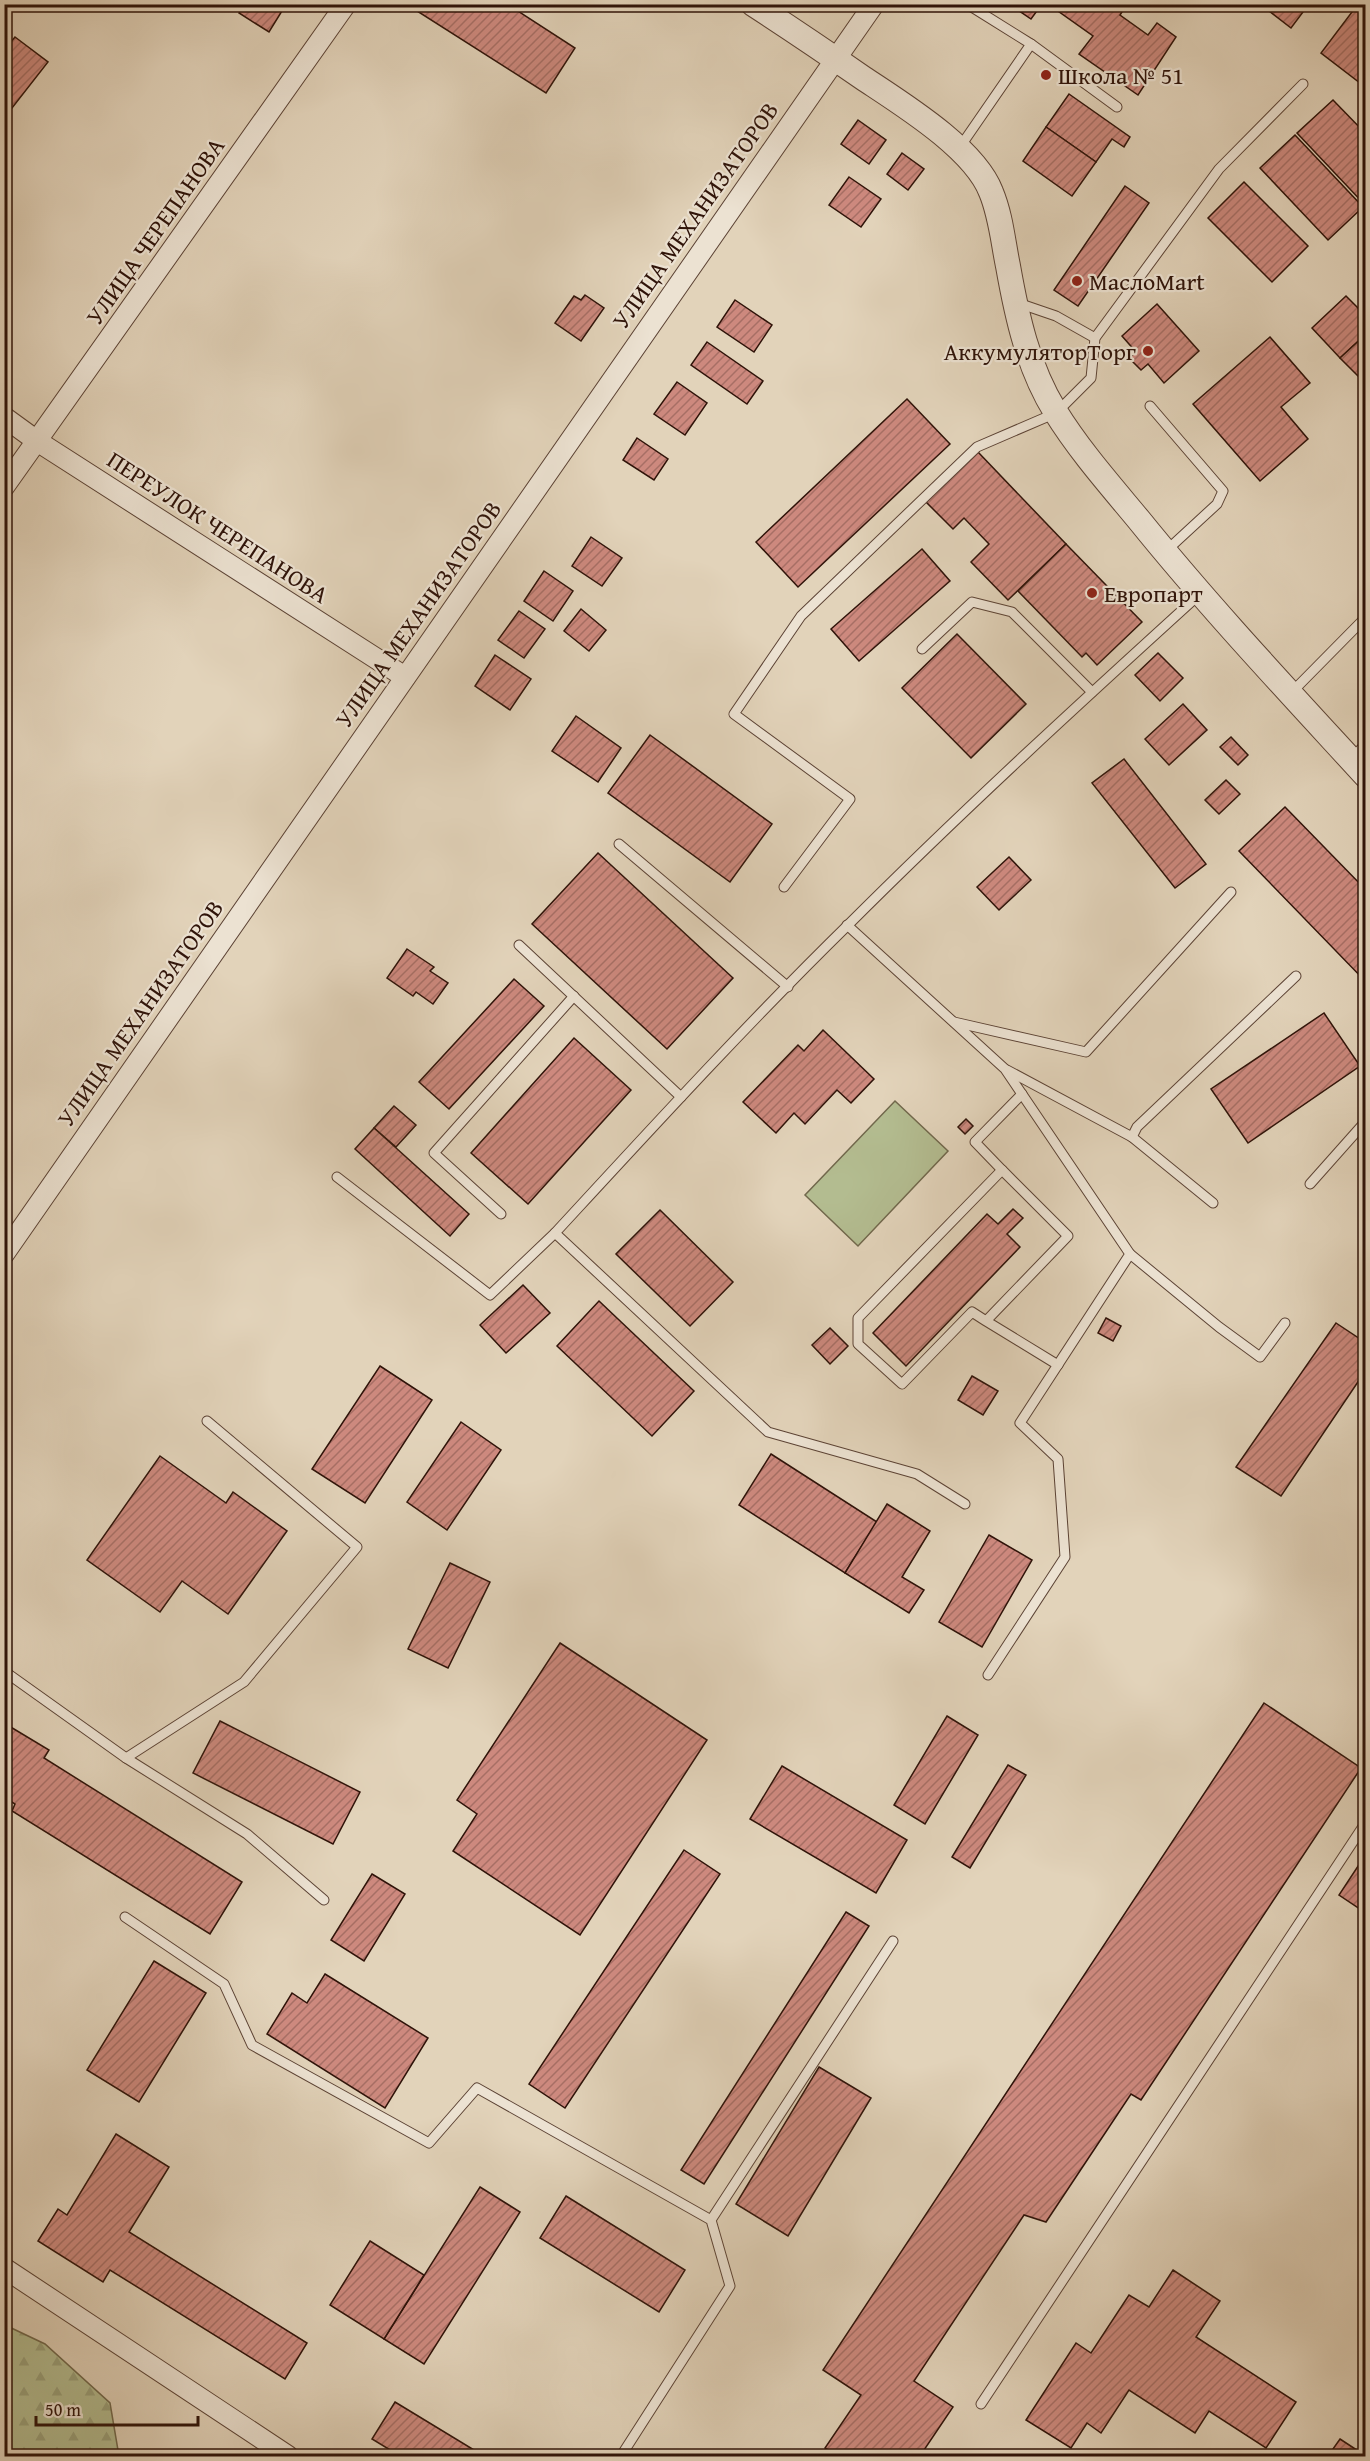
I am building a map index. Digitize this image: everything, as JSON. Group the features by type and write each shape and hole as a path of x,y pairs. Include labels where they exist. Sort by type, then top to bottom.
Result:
{"street":[{"name":"УЛИЦА ЧЕРЕПАНОВА","path":"4,487 346,4"},
{"path":"753,4 901,103 980,170 991,190 998,213 1014,302 1038,381 1056,413 1088,458 1165,552 1290,694 1360,760"},
{"name":"УЛИЦА МЕХАНИЗАТОРОВ","path":"4,1254 874,4"},
{"name":"ПЕРЕУЛОК ЧЕРЕПАНОВА","path":"4,417 405,677"},
{"path":"4,2268 288,2457"}],"lane":[{"path":"967,4 1031,44 1117,107"},
{"path":"958,149 1031,44"},
{"path":"784,887 850,799 734,714 801,616 977,447 1056,413 1090,378 1095,338 1219,170 1303,84"},
{"path":"1014,302 1056,316 1095,338"},
{"path":"1150,406 1223,490 1216,504 1165,552"},
{"path":"337,1177 490,1295 555,1233 681,1097 848,925 1092,692 1201,593"},
{"path":"922,649 972,602 1012,612 1092,692"},
{"path":"1290,694 1365,617"},
{"path":"619,844 788,987"},
{"path":"951,1021 1086,1052 1231,892"},
{"path":"848,925 1005,1069 1132,1137 1213,1203"},
{"path":"519,945 681,1097"},
{"path":"1132,1137 1137,1127 1296,976"},
{"path":"501,1214 434,1153 574,996"},
{"path":"1005,1069 1130,1254 1219,1327 1260,1357 1286,1323"},
{"path":"986,1321 1068,1236 975,1142 1022,1094"},
{"path":"1310,1184 1365,1121"},
{"path":"1002,1170 858,1318 858,1344 902,1384 972,1312 1058,1365"},
{"path":"555,1233 768,1432 917,1474 965,1504"},
{"path":"988,1675 1065,1557 1058,1459 1020,1423 1130,1254"},
{"path":"126,1758 244,1682 357,1547 207,1421"},
{"path":"4,1671 126,1758 247,1834 324,1900"},
{"path":"981,2404 1365,1822"},
{"path":"125,1917 224,1984 252,2045 429,2144 477,2088 711,2220 730,2286 621,2457"},
{"path":"711,2220 893,1941"}],"green space":[{"path":"895,1101 948,1151 858,1246 805,1195"},
{"path":"5,2325 45,2344 110,2403 119,2456 5,2456"}],"building":[{"path":"244,4 283,4 285,6 269,32 239,13"},
{"path":"421,4 507,4 575,48 546,93 417,11"},
{"path":"1009,4 1042,4 1031,19"},
{"path":"1048,4 1127,4 1120,15 1148,35 1157,23 1176,37 1138,95 1079,54 1093,36"},
{"path":"1260,4 1309,4 1291,28"},
{"path":"1358,4 1366,4 1366,76 1360,83 1321,53"},
{"path":"15,37 48,62 12,108 4,102 4,50"},
{"path":"1069,94 1130,137 1124,147 1112,139 1096,162 1046,127"},
{"path":"1333,100 1366,134 1365,205 1297,133"},
{"path":"858,120 886,140 869,164 841,144"},
{"path":"1046,127 1096,162 1072,196 1023,161"},
{"path":"1295,135 1363,207 1328,240 1260,168"},
{"path":"902,153 924,169 908,190 887,174"},
{"path":"849,177 881,199 861,227 829,205"},
{"path":"1244,182 1308,246 1272,282 1208,218"},
{"path":"1125,186 1149,203 1078,306 1054,290"},
{"path":"585,295 604,308 581,341 555,323 574,296 581,300"},
{"path":"1346,296 1366,316 1366,334 1340,358 1312,328"},
{"path":"735,300 772,325 754,352 717,327"},
{"path":"1157,304 1199,351 1164,383 1148,364 1141,370 1129,358 1136,352 1122,336"},
{"path":"1366,334 1366,384 1340,358"},
{"path":"1270,337 1310,383 1281,407 1308,439 1260,481 1193,404"},
{"path":"707,342 763,381 747,404 691,365"},
{"path":"677,382 707,403 685,435 654,414"},
{"path":"907,399 950,444 798,587 756,542"},
{"path":"637,438 668,459 654,480 623,460"},
{"path":"978,452 1066,544 1008,600 971,562 989,544 964,518 953,529 926,502"},
{"path":"591,537 622,558 602,586 572,566"},
{"path":"1066,544 1142,622 1097,665 1086,653 1082,657 1018,591"},
{"path":"922,549 950,581 859,661 831,629"},
{"path":"544,571 573,591 553,621 524,601"},
{"path":"581,609 606,630 589,651 564,631"},
{"path":"519,611 545,629 524,658 498,640"},
{"path":"957,634 1026,704 971,758 902,688"},
{"path":"1158,653 1183,678 1160,701 1135,675"},
{"path":"495,655 531,679 510,710 475,686"},
{"path":"1183,704 1207,730 1169,765 1145,739"},
{"path":"576,716 621,748 598,782 552,751"},
{"path":"650,735 772,824 730,882 608,793"},
{"path":"1231,737 1248,755 1238,765 1220,747"},
{"path":"1124,759 1206,864 1175,888 1092,783"},
{"path":"1226,780 1240,794 1219,814 1205,800"},
{"path":"1285,807 1366,890 1366,982 1239,851"},
{"path":"598,853 733,978 667,1049 532,924"},
{"path":"1009,857 1031,880 999,910 977,887"},
{"path":"407,949 434,967 430,971 448,983 433,1004 416,992 413,996 387,978"},
{"path":"514,979 544,1006 449,1109 419,1082"},
{"path":"1324,1013 1360,1066 1248,1143 1211,1089"},
{"path":"823,1030 874,1079 851,1103 837,1090 805,1124 794,1113 776,1133 743,1102 798,1045 804,1051"},
{"path":"574,1038 631,1090 528,1204 471,1153"},
{"path":"394,1106 416,1125 396,1147 374,1128"},
{"path":"966,1119 973,1126 965,1134 958,1127"},
{"path":"374,1128 469,1214 450,1236 355,1149"},
{"path":"1013,1209 1023,1218 1007,1234 1020,1247 906,1366 873,1333 987,1214 998,1224"},
{"path":"660,1210 733,1282 690,1326 616,1254"},
{"path":"523,1285 550,1313 506,1353 480,1325"},
{"path":"599,1301 694,1391 652,1436 557,1346"},
{"path":"1106,1318 1121,1326 1113,1341 1098,1333"},
{"path":"1336,1323 1366,1343 1366,1370 1281,1496 1236,1467"},
{"path":"830,1328 848,1346 830,1364 812,1345"},
{"path":"380,1366 432,1400 365,1503 312,1469"},
{"path":"972,1376 998,1391 983,1415 958,1400"},
{"path":"461,1422 501,1450 447,1530 407,1502"},
{"path":"771,1454 877,1522 845,1573 739,1505"},
{"path":"160,1456 226,1503 233,1492 287,1531 228,1614 182,1581 160,1612 87,1560"},
{"path":"887,1504 930,1531 902,1577 924,1590 909,1613 845,1573"},
{"path":"989,1535 1032,1560 982,1647 939,1622"},
{"path":"450,1563 490,1582 448,1668 408,1649"},
{"path":"560,1643 707,1740 580,1935 453,1851 477,1814 457,1800"},
{"path":"1264,1703 1361,1768 1141,2100 1131,2094 1046,2222 1024,2215 914,2381 953,2407 920,2456 838,2456 825,2448 861,2395 823,2370"},
{"path":"947,1716 978,1735 925,1824 894,1805"},
{"path":"220,1721 360,1792 333,1844 193,1773"},
{"path":"4,1723 49,1750 44,1758 242,1882 210,1934 12,1811 15,1804 4,1797"},
{"path":"1008,1765 1026,1775 970,1868 952,1857"},
{"path":"782,1766 907,1840 876,1893 750,1819"},
{"path":"684,1850 720,1874 565,2108 529,2084"},
{"path":"1366,1854 1366,1913 1339,1895"},
{"path":"372,1874 405,1894 364,1961 331,1940"},
{"path":"846,1912 869,1926 704,2184 681,2170"},
{"path":"154,1961 206,1993 139,2102 87,2070"},
{"path":"325,1974 428,2038 385,2108 267,2034 292,1993 307,2003"},
{"path":"819,2067 871,2098 788,2236 736,2204"},
{"path":"116,2134 169,2167 129,2232 307,2343 285,2379 110,2270 103,2282 38,2241 58,2209 67,2215"},
{"path":"480,2187 520,2212 424,2364 384,2339"},
{"path":"566,2196 685,2270 659,2312 540,2238"},
{"path":"370,2241 424,2275 384,2339 330,2305"},
{"path":"1173,2270 1220,2301 1196,2337 1296,2402 1266,2448 1209,2411 1195,2433 1129,2390 1101,2433 1087,2423 1071,2448 1026,2420 1076,2343 1091,2353 1129,2295 1149,2307"},
{"path":"395,2402 484,2456 400,2456 372,2439"},
{"path":"1340,2439 1366,2456 1328,2456"}],"place":[{"name":"Школа № 51","path":"1046,75"},
{"name":"МаслоMart","path":"1077,281"},
{"name":"АккумуляторТорг","path":"1148,351"},
{"name":"Европарт","path":"1092,593"}]}
